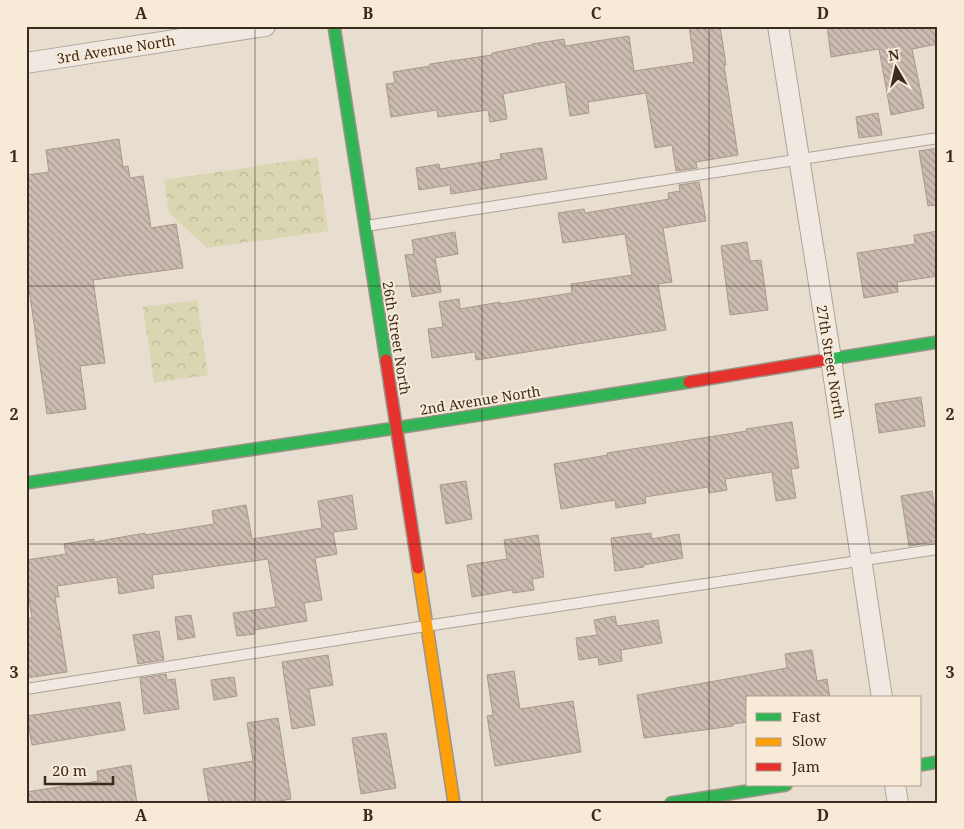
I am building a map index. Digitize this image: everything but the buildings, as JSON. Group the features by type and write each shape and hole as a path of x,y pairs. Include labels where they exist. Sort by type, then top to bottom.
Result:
{"main road":[{"name":"26th Street North","path":"334,26 454,803"},
{"name":"2nd Avenue North","path":"26,483 396,428 938,342"},
{"path":"922,765 938,762"},
{"path":"671,803 780,786"}],"street":[{"name":"3rd Avenue North","path":"26,64 265,26"},
{"name":"27th Street North","path":"778,26 831,358 882,696"},
{"path":"895,786 898,803"}],"lane":[{"path":"365,226 938,138"},
{"path":"26,689 426,626 938,549"}],"green space":[{"path":"317,157 328,231 207,248 169,213 164,180"},
{"path":"197,300 208,375 154,383 143,307"}],"traffic: fast":[{"path":"334,26 386,360"},
{"path":"824,360 938,342"},
{"path":"26,483 689,382"},
{"path":"922,765 938,762"},
{"path":"671,803 780,786"}],"traffic: slow":[{"path":"418,568 454,803"}],"traffic: jam":[{"path":"386,360 418,568"},
{"path":"689,382 824,360"}]}
